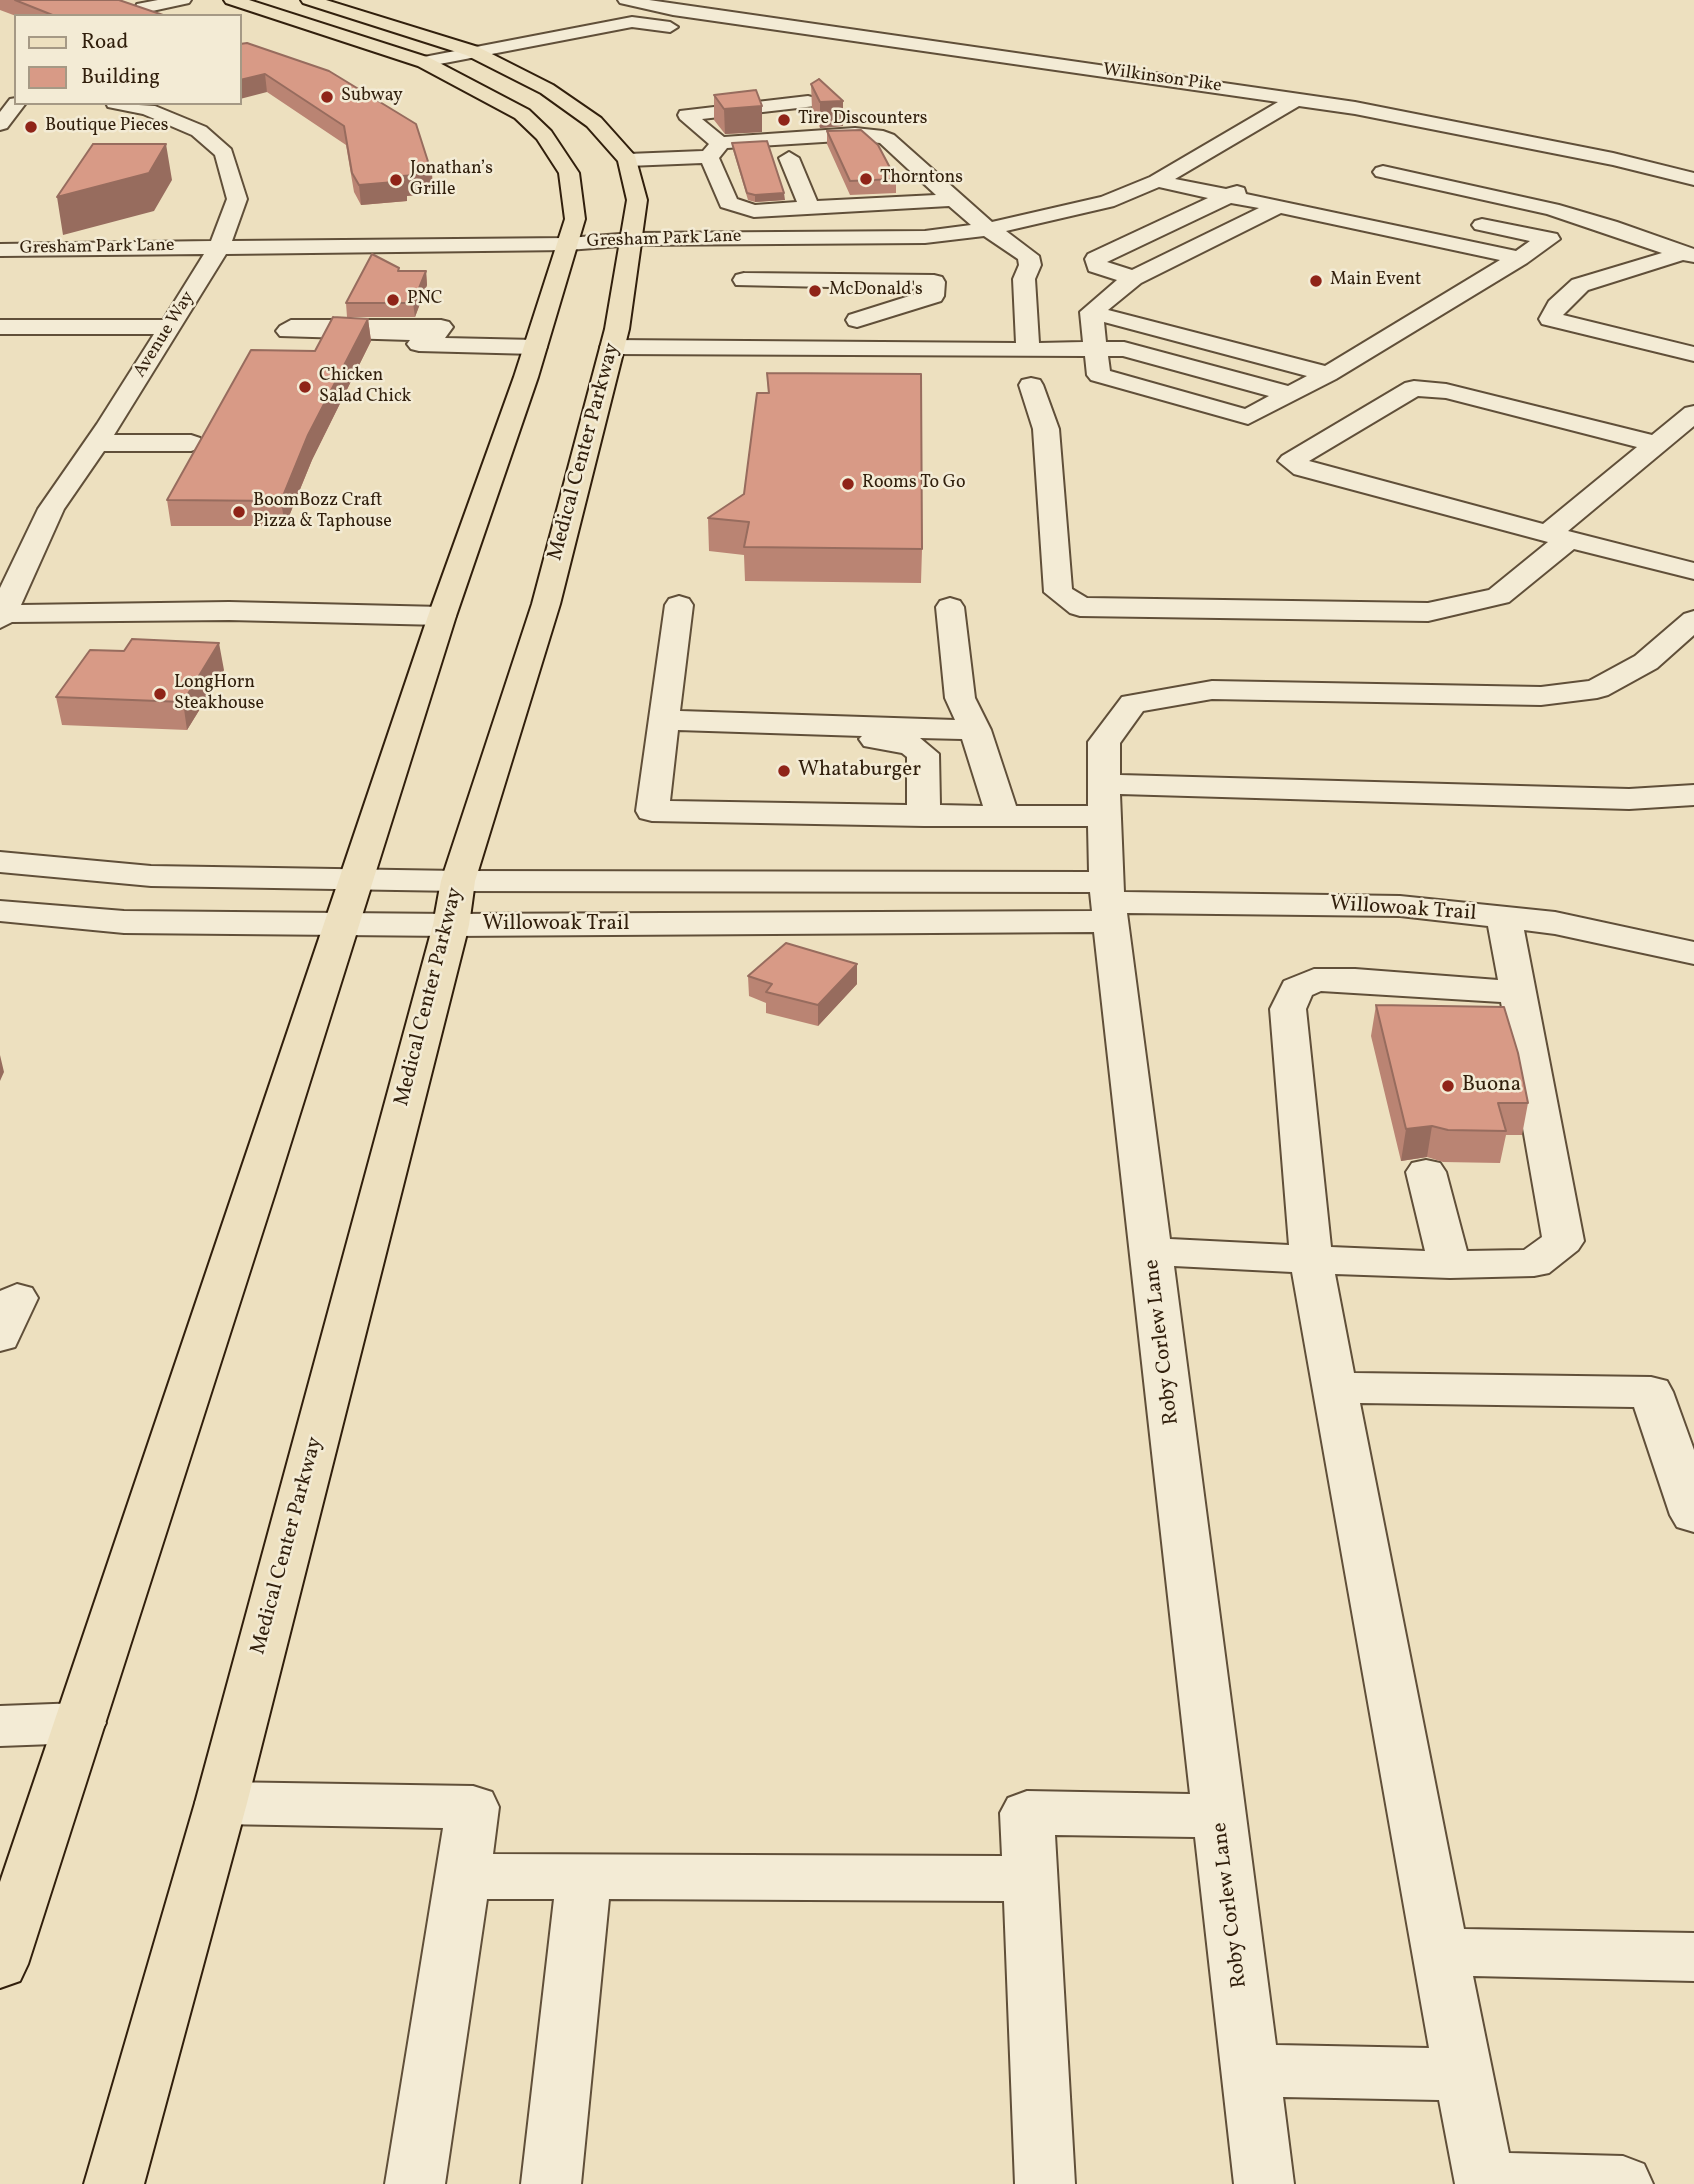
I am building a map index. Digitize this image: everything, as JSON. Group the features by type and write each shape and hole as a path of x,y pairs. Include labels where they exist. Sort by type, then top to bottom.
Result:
{"main road":[{"path":"0,1964 256,1190 340,923 575,219 573,191 565,164 544,135 522,114 424,62 232,0"},
{"name":"Medical Center Parkway","path":"114,2184 221,1803 455,903 545,604 612,347 633,239 637,200 628,160 594,122 547,89 472,51 309,0"}],"street":[{"path":"143,8 183,0"},
{"name":"Wilkinson Pike","path":"626,0 673,10 1297,99 1412,118 1694,179"},
{"path":"424,62 632,22 855,52 880,40"},
{"name":"Gresham Park Lane","path":"0,250 568,244 633,239 925,237 988,229 1107,202 1157,181 1297,99"},
{"path":"808,102 687,115 708,136 727,176 727,203 754,211 791,182 814,157"},
{"path":"0,124 15,105"},
{"name":"Avenue Way","path":"1,616 51,509 97,443 219,246 237,200 224,153 199,131 148,110 124,105"},
{"path":"727,176 855,134 887,139 988,229 1028,256 1030,265 1024,279 1028,319 1027,350"},
{"path":"878,155 904,154"},
{"path":"628,160 727,176 954,200"},
{"path":"1384,172 1552,209 1610,226 1688,255"},
{"path":"1133,278 1097,266 1096,259 1265,180"},
{"path":"1157,181 1519,258"},
{"path":"1091,312 1133,278 1278,207"},
{"path":"1091,312 1099,375 1248,416 1328,374 1549,239 1468,222"},
{"path":"1688,255 1580,285 1557,306 1550,319 1694,354"},
{"path":"744,280 934,282 930,310 914,315 866,317"},
{"path":"1091,312 1328,374"},
{"path":"295,321 288,331 433,334 534,347"},
{"path":"0,327 170,327"},
{"path":"612,347 1124,349 1290,394"},
{"path":"1031,385 1046,429 1058,592 1080,607 1428,612 1499,596 1656,444 1694,412"},
{"path":"1656,444 1446,391 1414,388 1291,461 1303,469 1694,571"},
{"path":"97,443 191,443"},
{"path":"679,606 652,811 1003,816 1104,800 1629,799 1694,795"},
{"path":"950,607 960,698 975,730 1003,816"},
{"path":"1,616 229,611 442,616"},
{"name":"Roby Corlew Lane","path":"1264,2184 1109,902 1104,742 1133,704 1212,690 1541,696 1597,689 1646,662 1694,620"},
{"path":"664,720 975,730"},
{"path":"708,720 720,734 885,739 912,745 923,754 924,816"},
{"name":"Willowoak Trail","path":"0,862 150,876 355,879 455,903"},
{"path":"455,903 1109,902"},
{"name":"Willowoak Trail","path":"0,911 124,922 340,923 455,903 1109,902 1400,906 1555,923 1694,953"},
{"path":"1152,1251 1450,1265 1534,1264 1563,1241 1504,917"},
{"path":"1518,992 1355,980 1314,980 1297,989 1288,1009 1311,1260 1485,2182 1623,2184"},
{"path":"1426,1172 1450,1265"},
{"path":"0,1337 17,1298"},
{"path":"1335,1388 1651,1392 1694,1515"},
{"path":"0,1726 80,1723"},
{"path":"221,1803 473,1807 415,2184"},
{"path":"1045,2184 1027,1813 1220,1816"},
{"path":"463,1876 1030,1879"},
{"path":"551,2184 584,1876"},
{"path":"1441,1952 1694,1957"},
{"path":"1250,2071 1463,2074"}],"building":[{"path":"15,0 119,0 160,14 50,14"},
{"path":"247,43 329,71 416,124 432,174 402,176 406,181 359,185 352,173 344,126 265,74 242,80 242,44"},
{"path":"819,79 843,101 820,102 811,84"},
{"path":"756,90 762,106 724,109 714,95"},
{"path":"861,130 878,145 896,179 850,181 827,131"},
{"path":"767,141 784,193 747,193 732,143"},
{"path":"93,144 166,144 149,173 57,197"},
{"path":"372,254 399,268 398,271 426,271 413,303 346,303"},
{"path":"333,317 368,319 308,435 281,501 167,500 251,350 315,351"},
{"path":"767,373 921,374 922,549 744,547 749,522 708,518 744,494 757,393 769,393"},
{"path":"132,639 219,643 183,702 56,697 90,650 124,651"},
{"path":"786,943 857,964 818,1005 766,992 772,984 748,976"},
{"name":"Buona","path":"1376,1005 1504,1007 1518,1053 1528,1103 1498,1103 1506,1131 1448,1130 1432,1126 1406,1129"}],"place":[{"name":"Subway","path":"327,97"},
{"name":"Tire Discounters","path":"784,120"},
{"name":"Boutique Pieces","path":"31,127"},
{"name":"Thorntons","path":"866,179"},
{"name":"Jonathan’s Grille","path":"396,180"},
{"name":"Main Event","path":"1316,281"},
{"name":"McDonald's","path":"815,291"},
{"name":"PNC","path":"393,300"},
{"name":"Chicken Salad Chick","path":"305,387"},
{"name":"Rooms To Go","path":"848,484"},
{"name":"BoomBozz Craft Pizza & Taphouse","path":"239,512"},
{"name":"LongHorn Steakhouse","path":"160,694"},
{"name":"Whataburger","path":"784,771"},
{"name":"Buona","path":"1448,1086"}]}
